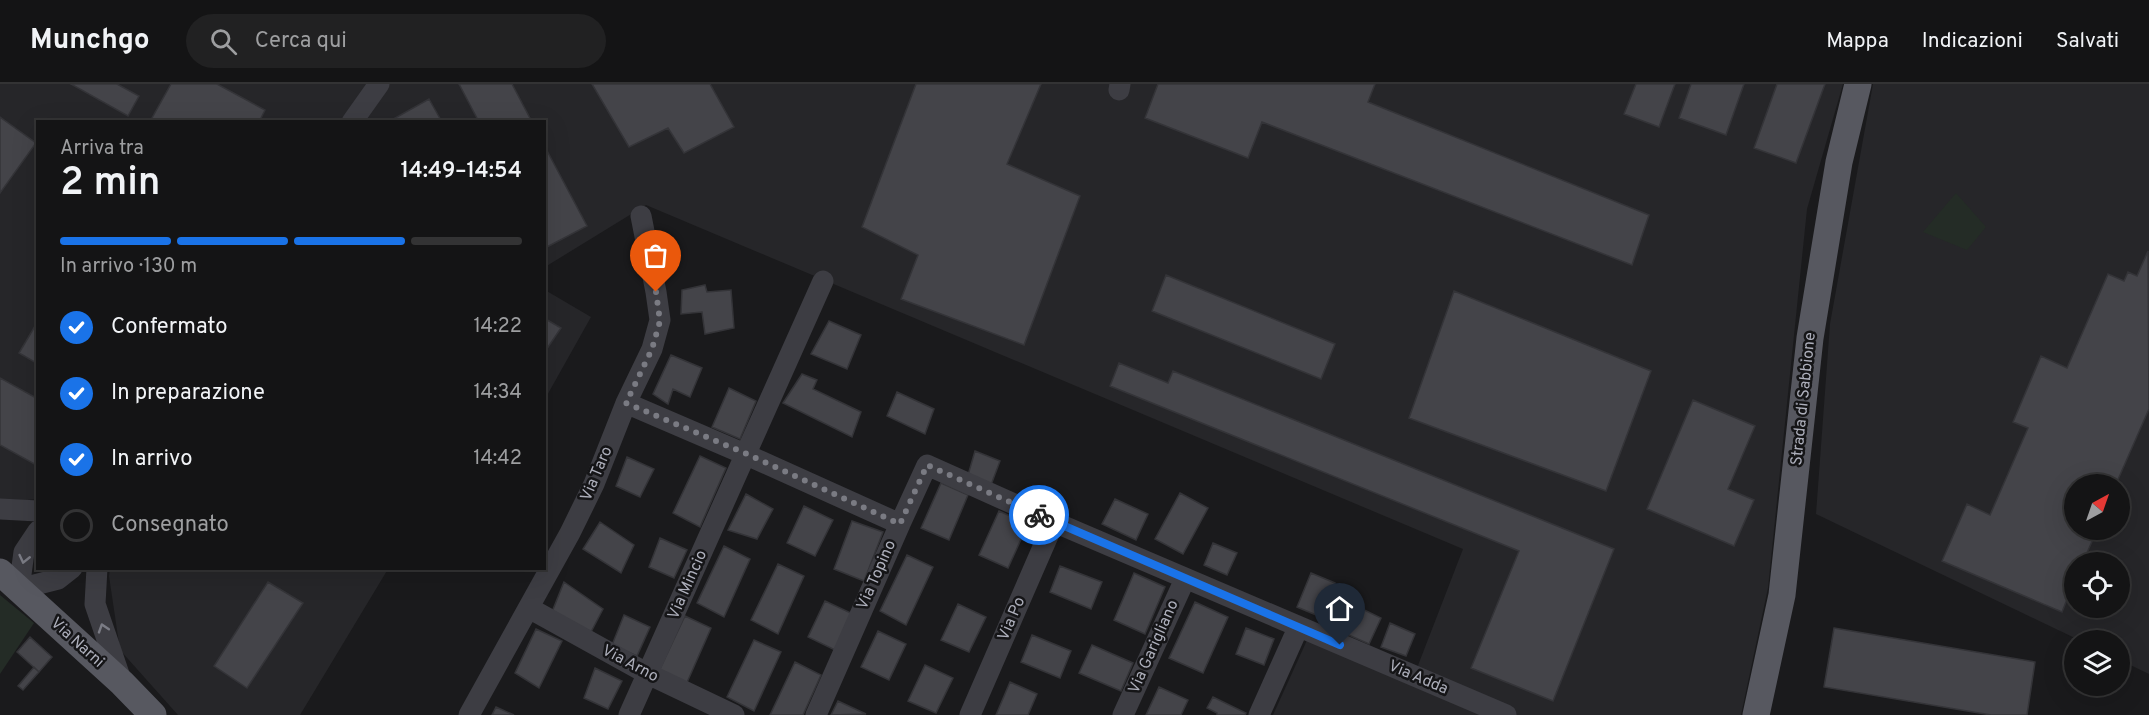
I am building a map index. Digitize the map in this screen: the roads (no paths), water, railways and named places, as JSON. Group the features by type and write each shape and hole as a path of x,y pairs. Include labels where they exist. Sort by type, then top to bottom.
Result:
{"main road":[{"name":"Strada di Sabbione","path":"1756,715 1782,595 1810,338 1839,162 1858,84"},
{"name":"Via Narni","path":"10,581 122,683 153,715"}],"street":[{"path":"353,120 378,84"},
{"name":"Via Taro","path":"470,715 570,533 652,349 660,321 641,216"},
{"name":"Via Mincio","path":"629,715 823,281"},
{"path":"626,403 747,454"},
{"name":"Via Topino","path":"747,454 900,524 816,715"},
{"name":"Via Adda","path":"900,524 927,465 1298,628 1506,715"},
{"path":"0,509 36,511"},
{"name":"Via Po","path":"970,715 1054,522"},
{"path":"36,534 10,581 58,579 69,570"},
{"path":"97,570 96,604 122,683"},
{"name":"Via Garigliano","path":"1123,715 1185,579"},
{"name":"Via Arno","path":"529,608 648,674 734,715"},
{"path":"1259,715 1298,628"}]}
